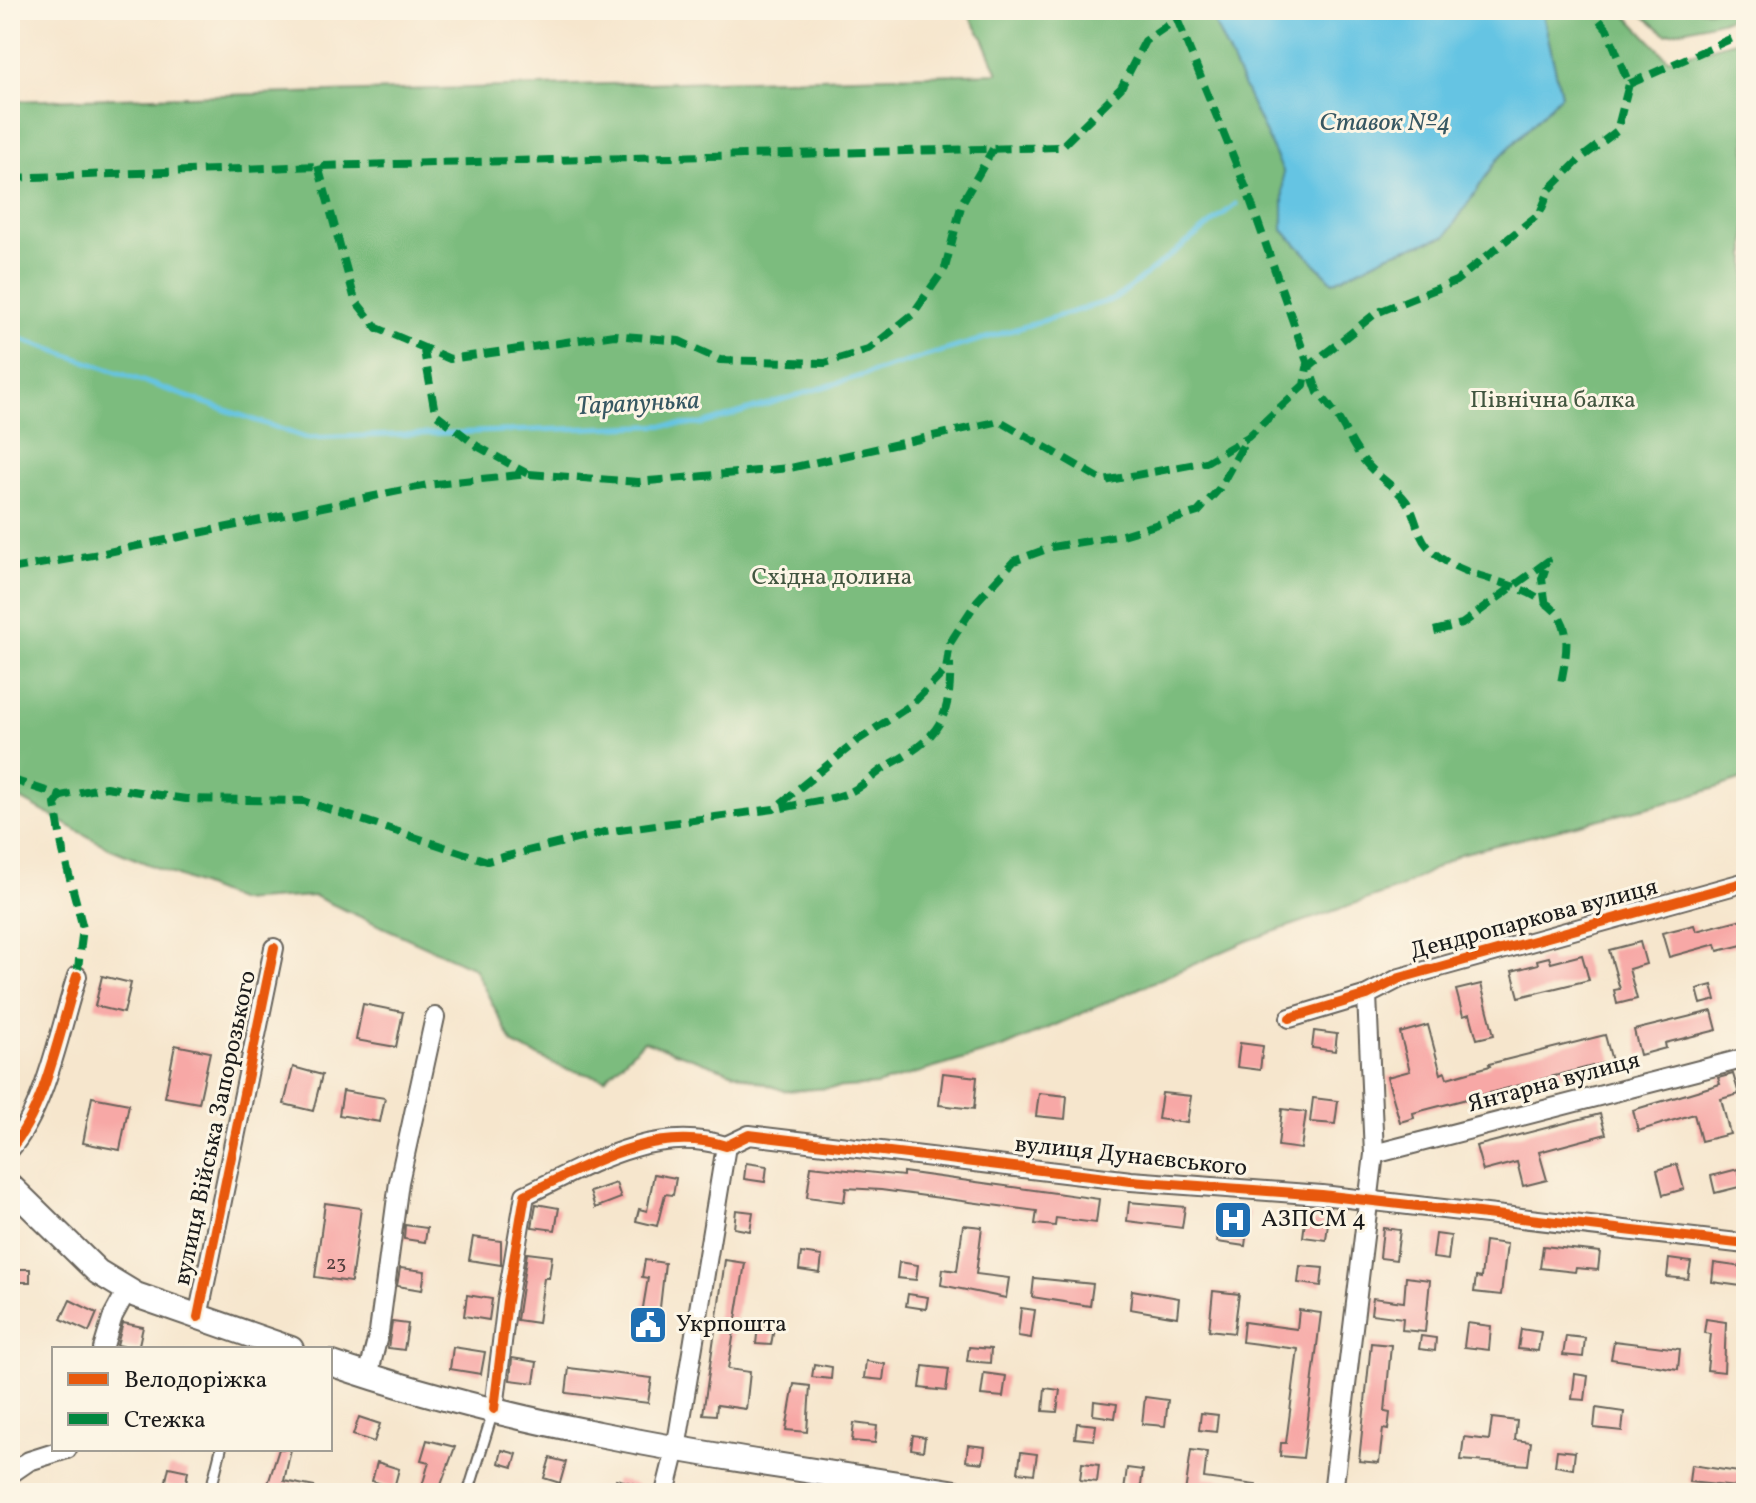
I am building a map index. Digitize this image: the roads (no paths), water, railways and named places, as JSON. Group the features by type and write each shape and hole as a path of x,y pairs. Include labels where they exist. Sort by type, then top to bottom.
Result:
{"street":[{"name":"Дендропаркова вулиця","path":"1290,1018 1367,995 1400,978 1746,882"},
{"name":"вулиця Війська Запорозького","path":"198,1317 274,948"},
{"path":"10,1149 22,1136 35,1108 77,976"},
{"path":"1333,1493 1374,1154 1367,995"},
{"path":"368,1376 379,1332 399,1182 435,1017"},
{"name":"Янтарна вулиця","path":"1374,1154 1746,1058"},
{"name":"вулиця Дунаєвського","path":"494,1409 507,1301 525,1195 629,1147 672,1140 705,1140 726,1146 749,1135 1131,1181 1367,1200 1746,1244"},
{"path":"665,1493 676,1449 726,1146"},
{"name":"вулиця Війська Запорозького","path":"10,1186 98,1272 127,1290 255,1343 279,1347"},
{"path":"104,1347 113,1316 127,1290"},
{"path":"332,1364 494,1409 676,1449 956,1493"},
{"path":"10,1474 29,1461 61,1451"}],"lane":[{"path":"468,1493 494,1409"},
{"path":"210,1493 220,1451"}],"water":[{"name":"Ставок №4","path":"1211,10 1542,10 1561,95 1497,160 1446,236 1389,254 1333,282 1283,230 1283,171 1211,16"}],"waterway":[{"name":"Тарапунька","path":"10,335 306,438 702,424 1115,299 1236,204"}],"place":[{"name":"АЗПСМ 4","path":"1233,1220"},
{"name":"Укрпошта","path":"648,1325"}],"park label":[{"name":"Північна балка","path":"1553,401"},
{"name":"Східна долина","path":"832,578"}]}
